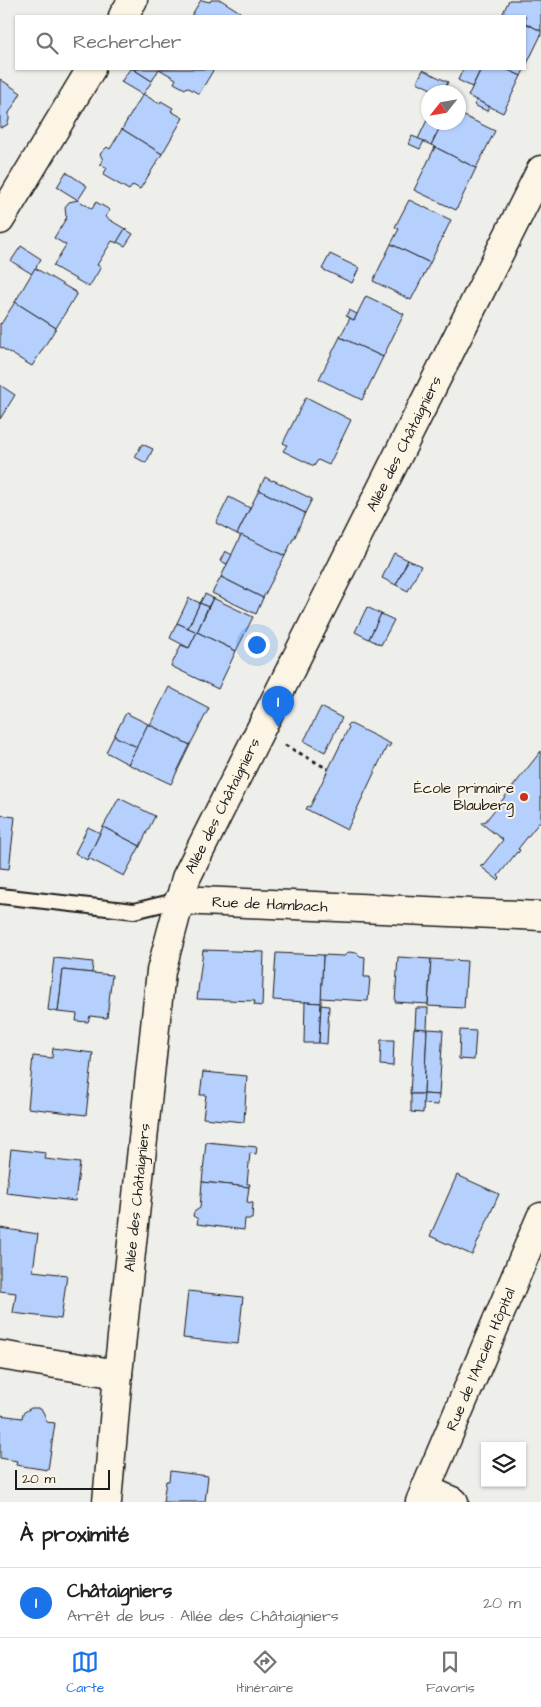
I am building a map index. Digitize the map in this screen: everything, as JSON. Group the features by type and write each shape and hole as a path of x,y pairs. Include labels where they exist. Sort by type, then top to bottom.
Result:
{"street":[{"path":"124,15 133,0"},
{"path":"0,220 90,70"},
{"name":"Allée des Châtaigniers","path":"107,1502 118,1374 161,971 186,878 541,170"},
{"name":"Rue de Hambach","path":"179,900 541,916"},
{"name":"Rue de l'Ancien Hôpital","path":"423,1495 541,1217"},
{"path":"0,1355 118,1374"},
{"path":"423,1495 454,1502"}],"lane":[{"name":"Rue de Hambach","path":"0,896 134,911 179,900"}],"path":[{"path":"260,730 328,769"}],"building":[{"path":"201,0 210,2 211,0 221,0 240,12 238,15 192,15"},
{"path":"509,0 541,0 541,31 526,24 526,15 508,15 503,13"},
{"path":"526,24 541,31 541,35 526,66"},
{"path":"129,70 135,70 152,81 143,95 121,82"},
{"path":"135,70 158,70 152,81"},
{"path":"161,70 213,70 199,94 187,87 185,89 174,83 176,79"},
{"path":"423,70 448,82 446,85 423,85 417,82"},
{"path":"463,70 480,70 472,87 458,80"},
{"path":"481,70 508,70 521,76 503,113 468,96"},
{"path":"508,70 524,70 521,76"},
{"path":"0,79 21,93 9,113 7,125 0,128"},
{"path":"143,94 160,104 161,101 173,108 171,111 183,118 162,154 122,129"},
{"path":"477,100 489,107 487,111 474,105"},
{"path":"466,117 495,131 476,168 431,145 438,130 466,130"},
{"path":"122,129 162,154 140,189 133,185 129,190 103,175 107,168 100,164 103,160 100,154 107,147 110,149"},
{"path":"422,130 438,130 431,145 418,139"},
{"path":"412,136 424,141 420,149 409,144"},
{"path":"435,147 476,168 456,210 414,190"},
{"path":"66,172 87,186 78,200 57,187"},
{"path":"78,200 92,209 96,202 110,210 105,217 125,229 117,243 112,241 97,265 101,267 89,287 53,266 66,245 54,238 67,217 65,207 69,202"},
{"path":"409,200 451,220 430,263 391,244 399,229 395,227"},
{"path":"125,229 133,234 125,246 117,242"},
{"path":"391,244 430,263 411,300 373,281"},
{"path":"21,246 41,259 32,274 11,261"},
{"path":"330,254 359,268 352,283 322,269"},
{"path":"35,268 77,293 56,328 15,302"},
{"path":"366,296 404,314 383,357 340,337 350,318 354,320"},
{"path":"15,302 56,328 32,366 0,347 0,323"},
{"path":"349,310 357,314 354,320 346,316"},
{"path":"340,337 383,357 362,400 319,379"},
{"path":"0,385 15,395 0,419"},
{"path":"306,397 351,420 329,465 318,460 314,466 283,451 287,445 283,443"},
{"path":"142,444 153,449 146,463 135,457"},
{"path":"265,477 312,499 305,513 259,490"},
{"path":"259,490 305,513 285,556 237,534"},
{"path":"229,497 250,508 237,534 216,523"},
{"path":"241,535 285,556 263,598 221,577"},
{"path":"225,551 232,555 227,564 220,561"},
{"path":"394,553 408,560 396,585 382,578"},
{"path":"408,560 421,566 408,591 396,585"},
{"path":"221,577 263,598 256,614 212,593"},
{"path":"205,594 213,598 208,607 200,603"},
{"path":"189,598 200,603 188,628 177,623"},
{"path":"213,598 253,617 236,651 197,632"},
{"path":"200,603 208,607 197,632 188,628"},
{"path":"367,607 381,614 369,639 355,632"},
{"path":"381,614 394,620 381,645 369,639"},
{"path":"177,623 197,632 189,648 170,638"},
{"path":"197,632 236,651 218,689 171,666 181,645 189,648"},
{"path":"169,687 209,708 190,745 150,725"},
{"path":"321,707 342,718 325,752 304,741"},
{"path":"126,713 148,724 137,747 114,736"},
{"path":"349,723 391,744 389,747 387,746 347,830 306,809 308,806 310,807 349,727 347,725"},
{"path":"148,724 190,745 171,784 128,764"},
{"path":"114,736 137,747 128,764 106,752"},
{"path":"541,751 541,820 518,849 520,850 518,853 498,876 500,878 498,880 480,866 483,865 503,840 481,823 485,822"},
{"path":"119,798 155,816 140,846 103,827"},
{"path":"0,815 15,817 9,869 0,868"},
{"path":"88,827 100,833 87,860 75,853"},
{"path":"103,827 140,846 124,876 88,858"},
{"path":"203,950 264,952 262,1006 254,1005 255,1001 197,999"},
{"path":"349,952 365,957 364,977 370,977 368,1001 321,998 323,955 344,956"},
{"path":"276,953 323,955 321,1003 273,1000"},
{"path":"398,957 431,959 428,1004 395,1002"},
{"path":"54,958 93,962 92,973 63,970 58,1012 48,1010"},
{"path":"431,959 467,961 464,1008 428,1006"},
{"path":"63,970 112,975 107,1018 90,1016 88,1022 76,1021 77,1014 58,1012"},
{"path":"305,1002 321,1003 319,1043 304,1043"},
{"path":"321,1005 329,1006 327,1044 319,1043"},
{"path":"416,1008 428,1008 427,1029 415,1029"},
{"path":"414,1028 427,1029 424,1094 410,1094"},
{"path":"427,1029 443,1030 439,1095 424,1094"},
{"path":"460,1030 476,1031 474,1060 459,1059"},
{"path":"381,1040 394,1040 393,1066 380,1065"},
{"path":"53,1048 93,1053 86,1115 28,1108 33,1056 52,1058"},
{"path":"203,1072 247,1076 244,1122 203,1118 206,1095 200,1095"},
{"path":"411,1094 424,1094 423,1113 411,1112"},
{"path":"424,1094 439,1095 438,1105 423,1104"},
{"path":"206,1142 257,1147 256,1154 250,1153 247,1184 250,1184 249,1187 202,1182"},
{"path":"11,1149 46,1153 45,1159 80,1163 75,1201 6,1193"},
{"path":"457,1175 499,1194 472,1255 430,1236"},
{"path":"202,1182 249,1187 247,1202 253,1203 252,1219 245,1219 244,1230 197,1224 198,1219 193,1216 194,1212 200,1208"},
{"path":"0,1228 38,1234 33,1271 67,1275 61,1319 13,1313 16,1293 0,1291"},
{"path":"188,1291 243,1297 238,1344 183,1338"},
{"path":"31,1408 42,1410 46,1422 55,1423 48,1470 16,1465 17,1461 0,1458 0,1415 22,1418 23,1413"},
{"path":"170,1471 208,1476 205,1502 163,1502 166,1481 169,1481"}],"place":[{"name":"Châtaigniers","path":"278,727"},
{"name":"École primaire Blauberg","path":"524,797"}]}
